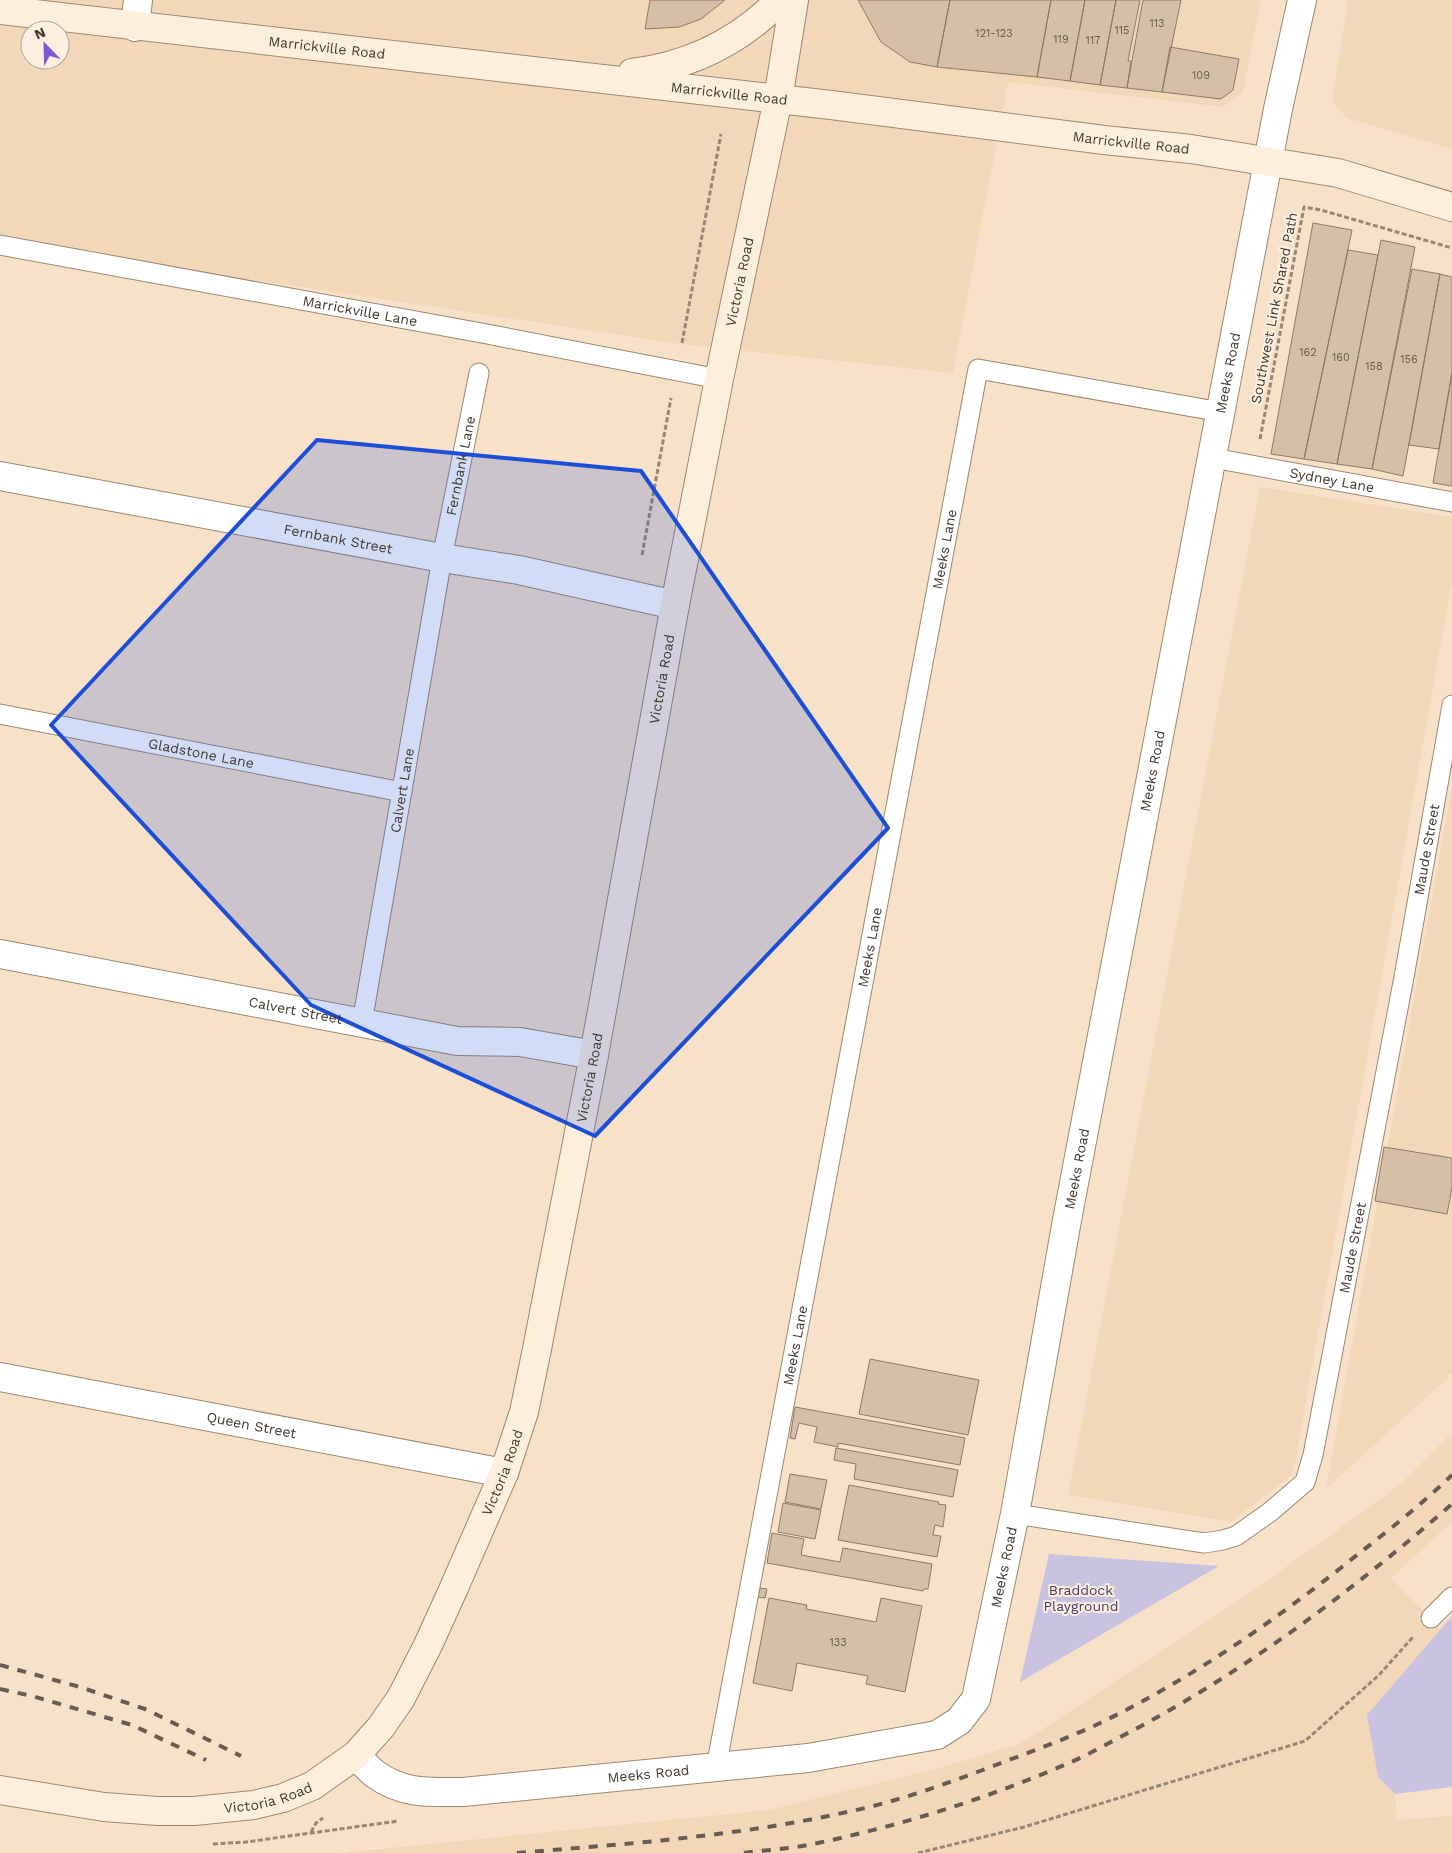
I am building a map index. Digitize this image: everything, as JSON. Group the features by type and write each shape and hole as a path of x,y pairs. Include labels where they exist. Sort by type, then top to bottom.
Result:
{"street":[{"path":"135,27 138,0"},
{"path":"595,78 658,70 699,57 733,38 780,0"},
{"name":"Victoria Road","path":"0,1790 104,1807 158,1811 194,1811 254,1805 283,1798 312,1786 356,1755 382,1727 401,1698 432,1637 504,1473 524,1412 594,1055 675,605 719,379 778,99 794,0"},
{"name":"Meeks Road","path":"356,1755 375,1774 404,1789 416,1792 463,1792 808,1758 937,1735 958,1720 976,1699 1016,1514 1067,1220 1270,161 1278,109 1302,0"},
{"name":"Marrickville Road","path":"0,10 135,27 778,99 1104,140 1191,149 1338,173 1452,207"},
{"name":"Fernbank Street","path":"0,476 442,558 519,570 675,605"},
{"name":"Calvert Street","path":"0,954 457,1040 520,1042 594,1055"},
{"name":"Queen Street","path":"0,1377 504,1473"}],"lane":[{"name":"Marrickville Lane","path":"0,245 719,379"},
{"name":"Meeks Lane","path":"716,1768 978,369 1221,412"},
{"name":"Fernbank Lane","path":"442,558 479,373"},
{"name":"Sydney Lane","path":"1213,458 1452,502"},
{"name":"Calvert Lane","path":"362,1023 442,558"},
{"name":"Maude Street","path":"1016,1514 1204,1543 1236,1536 1270,1512 1305,1482 1313,1455 1404,978 1452,705"},
{"name":"Gladstone Lane","path":"0,714 402,792"},
{"path":"1430,1618 1452,1597"}],"path":[{"name":"Southwest Link Shared Path","path":"1259,445 1304,207 1321,210 1452,248"},
{"path":"918,1853 1024,1827 1306,1741 1379,1675 1430,1618"},
{"path":"311,1832 401,1821"}],"highlighted area":[{"path":"317,440 641,471 888,828 595,1136 311,1005 51,725"}],"shaded area":[{"path":"0,0 1261,0 1243,92 1223,107 1008,82 953,373 688,345 0,242"},
{"path":"1348,0 1452,0 1452,149 1347,118 1332,101"},
{"path":"1260,487 1452,517 1452,581 1293,1474 1231,1522 1068,1495"},
{"path":"1452,786 1452,1374 1326,1489"},
{"path":"1452,1433 1452,1522 1391,1578 1447,1636 1378,1777 1395,1794 1397,1820 1452,1816 1452,1853 339,1853 769,1810 943,1767 1020,1744 1257,1588 1401,1484"}],"green space":[{"name":"Braddock Playground","path":"1049,1554 1219,1566 1020,1682"},
{"path":"1452,1616 1452,1787 1395,1794 1378,1777 1367,1715"}],"building":[{"path":"650,0 725,0 701,19 679,27 645,29"},
{"path":"858,0 950,0 937,67 910,62 881,42"},
{"path":"950,0 1051,0 1037,77 937,67"},
{"path":"1051,0 1085,0 1070,81 1037,77"},
{"path":"1085,0 1116,0 1100,85 1070,81"},
{"path":"1116,0 1140,0 1128,61 1131,61 1127,88 1100,85"},
{"path":"1143,0 1181,0 1162,92 1127,88"},
{"path":"1170,47 1239,59 1233,90 1221,99 1162,92"},
{"path":"1313,223 1352,230 1304,459 1271,454"},
{"path":"1381,240 1415,247 1372,469 1337,464"},
{"path":"1348,250 1378,255 1337,464 1304,459"},
{"path":"1412,269 1440,274 1403,476 1372,469"},
{"path":"1440,274 1452,277 1452,373 1439,449 1409,445"},
{"path":"1452,373 1452,486 1433,483"},
{"path":"1384,1147 1452,1158 1452,1188 1447,1214 1375,1201"},
{"path":"870,1359 979,1380 968,1435 859,1414"},
{"path":"795,1407 965,1438 960,1465 838,1443 838,1447 814,1442 817,1427 799,1423 795,1439 790,1438"},
{"path":"836,1448 958,1470 953,1497 854,1479 856,1464 834,1460"},
{"path":"790,1474 827,1480 821,1509 785,1502"},
{"path":"849,1485 939,1502 938,1504 946,1505 943,1527 935,1525 933,1535 941,1536 937,1557 838,1540"},
{"path":"783,1503 821,1510 815,1539 778,1532"},
{"path":"772,1533 804,1539 801,1555 840,1562 843,1548 932,1564 928,1589 923,1591 767,1563"},
{"path":"760,1588 767,1589 765,1598 758,1597"},
{"path":"769,1598 807,1605 806,1609 876,1622 881,1598 922,1606 905,1692 866,1684 868,1676 797,1663 792,1691 753,1683"}],"railway":[{"path":"517,1853 724,1833 847,1812 931,1789 1068,1737 1096,1725 1165,1689 1231,1648 1326,1579 1405,1516 1452,1475"},
{"path":"744,1853 808,1845 908,1821 1006,1788 1085,1756 1173,1708 1257,1656 1376,1568 1452,1504"},
{"path":"0,1665 80,1687 145,1709 241,1756"},
{"path":"0,1689 32,1696 132,1725 206,1760"}]}
